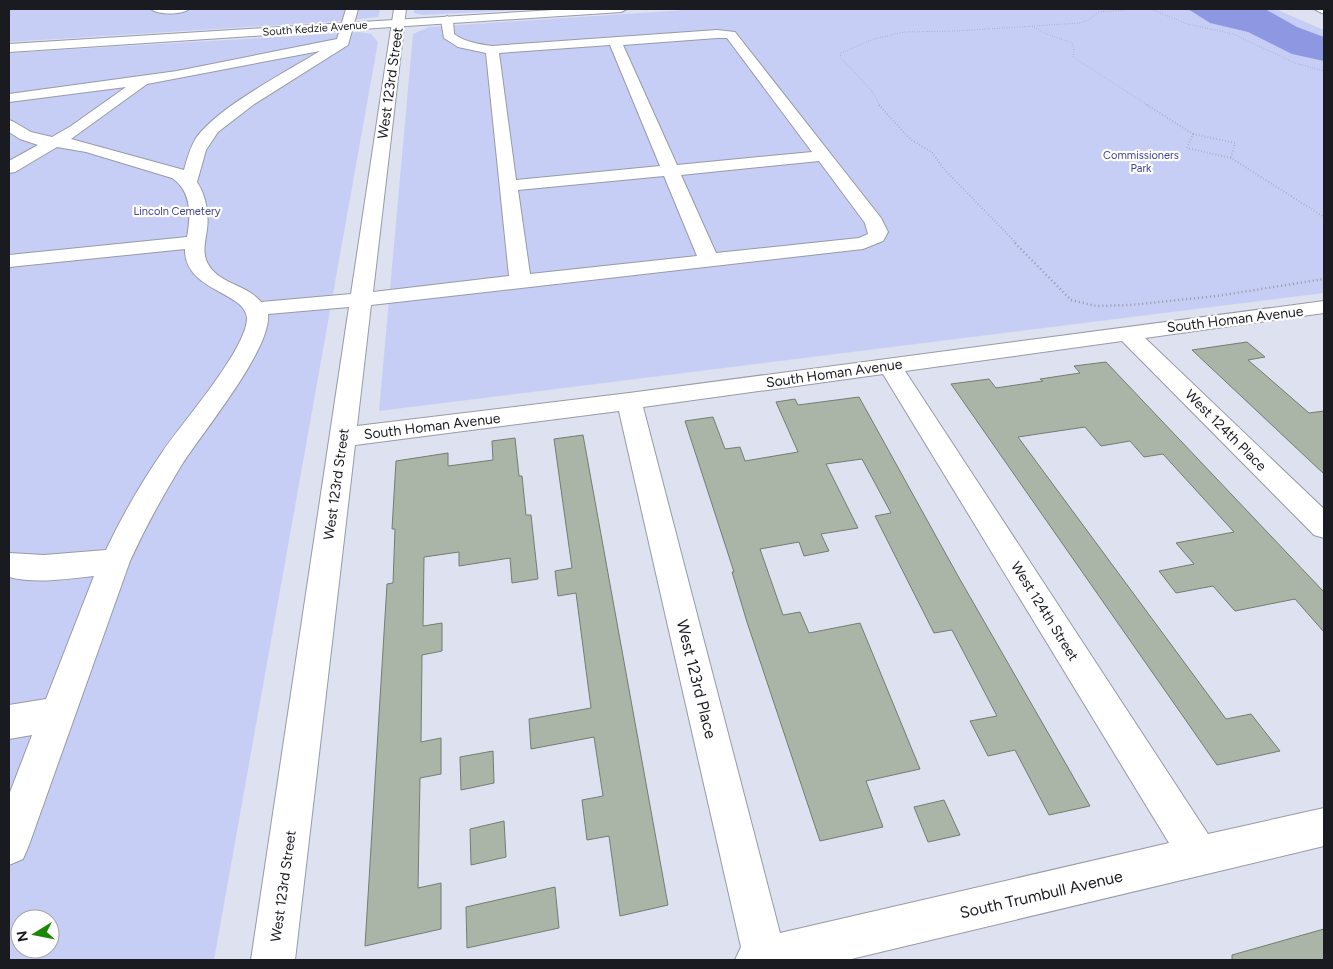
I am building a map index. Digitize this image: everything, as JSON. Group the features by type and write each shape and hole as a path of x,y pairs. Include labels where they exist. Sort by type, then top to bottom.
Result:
{"street":[{"path":"157,9 183,9"},
{"path":"189,181 198,150 212,129 248,102 343,42 352,9"},
{"name":"South Kedzie Avenue","path":"9,48 348,26 399,16 448,20 621,9"},
{"path":"1320,9 1324,10"},
{"name":"West 123rd Street","path":"273,960 399,16"},
{"path":"256,309 863,243 876,237 877,227 731,35 716,34 492,50 476,48 451,38 448,35 448,20"},
{"path":"615,41 709,260"},
{"path":"9,98 143,82 251,62 343,42"},
{"path":"492,50 520,280"},
{"path":"9,168 77,129 143,82"},
{"path":"9,125 28,138 75,145 160,168 178,174 189,181 198,207 195,242 197,263 203,272 256,309 258,320 252,339 235,368 159,476 135,517 115,561 9,845"},
{"path":"508,186 824,156"},
{"path":"9,261 195,242"},
{"name":"South Homan Avenue","path":"343,437 628,401 1324,307"},
{"name":"West 124th Place","path":"1127,333 1324,527"},
{"name":"West 124th Street","path":"890,366 1200,857"},
{"name":"West 123rd Place","path":"628,401 761,959"},
{"path":"9,565 13,567 36,568 115,561"},
{"path":"9,722 57,714"},
{"name":"South Trumbull Avenue","path":"761,959 1324,827"}],"path":[{"path":"1136,9 1098,12 1089,20 1080,22 956,31 904,32 863,43 841,53 840,57 871,90 882,110 910,139 933,153 942,166 1071,300 1096,306 1130,305 1217,296 1324,279"},
{"path":"1151,9 1187,24 1234,34 1295,63 1324,71"},
{"path":"1032,26 1044,34 1072,43 1074,49 1072,55 1074,57 1193,134 1236,143 1231,158"},
{"path":"1193,134 1187,148 1231,158 1324,217"}],"green space":[{"path":"9,9 380,9 378,17 330,22 9,42"},
{"path":"414,9 536,9 423,15 414,13"},
{"name":"Commissioners Park","path":"700,9 1275,9 1324,30 1324,293 379,411 413,34 429,27"},
{"name":"Lincoln Cemetery","path":"360,32 371,34 378,42 214,960 9,960 9,53"}],"water":[{"path":"1188,9 1265,9 1297,27 1324,37 1324,61 1292,54 1248,32 1210,23"}],"building":[{"path":"1247,342 1265,357 1248,360 1309,413 1324,411 1324,474 1192,350"},
{"path":"1106,362 1324,592 1324,632 1295,599 1235,611 1213,586 1176,593 1159,571 1194,564 1176,543 1234,532 1163,454 1144,457 1130,441 1101,446 1085,427 1018,437 1226,719 1251,714 1280,751 1217,765 951,384 989,379 996,388 1080,373 1074,366"},
{"path":"859,397 958,576 1090,806 1049,815 1015,750 988,756 970,721 997,716 952,630 934,633 875,516 891,513 862,459 826,464 858,528 821,534 829,551 804,556 799,542 760,549 783,615 800,612 809,633 860,623 920,769 866,781 883,827 820,841 747,622 732,572 734,572 685,421 713,417 725,449 740,447 745,461 798,452 776,402 795,399 798,405"},
{"path":"583,435 668,905 620,916 609,836 587,840 582,800 603,796 594,737 531,749 529,719 591,708 576,593 558,596 555,571 572,568 554,439"},
{"path":"515,438 519,476 522,476 526,515 531,515 538,579 512,583 510,558 459,566 459,552 424,557 423,626 442,623 442,651 422,655 421,742 441,738 441,774 420,778 418,888 441,883 441,929 365,946 387,584 393,583 395,529 392,529 396,461 448,453 448,466 493,460 492,441"},
{"path":"493,751 494,783 461,790 460,757"},
{"path":"944,800 960,835 928,842 914,807"},
{"path":"504,821 506,857 471,865 470,829"},
{"path":"555,887 559,928 467,948 466,907"},
{"path":"1324,929 1324,960 1232,960 1232,955"}]}
